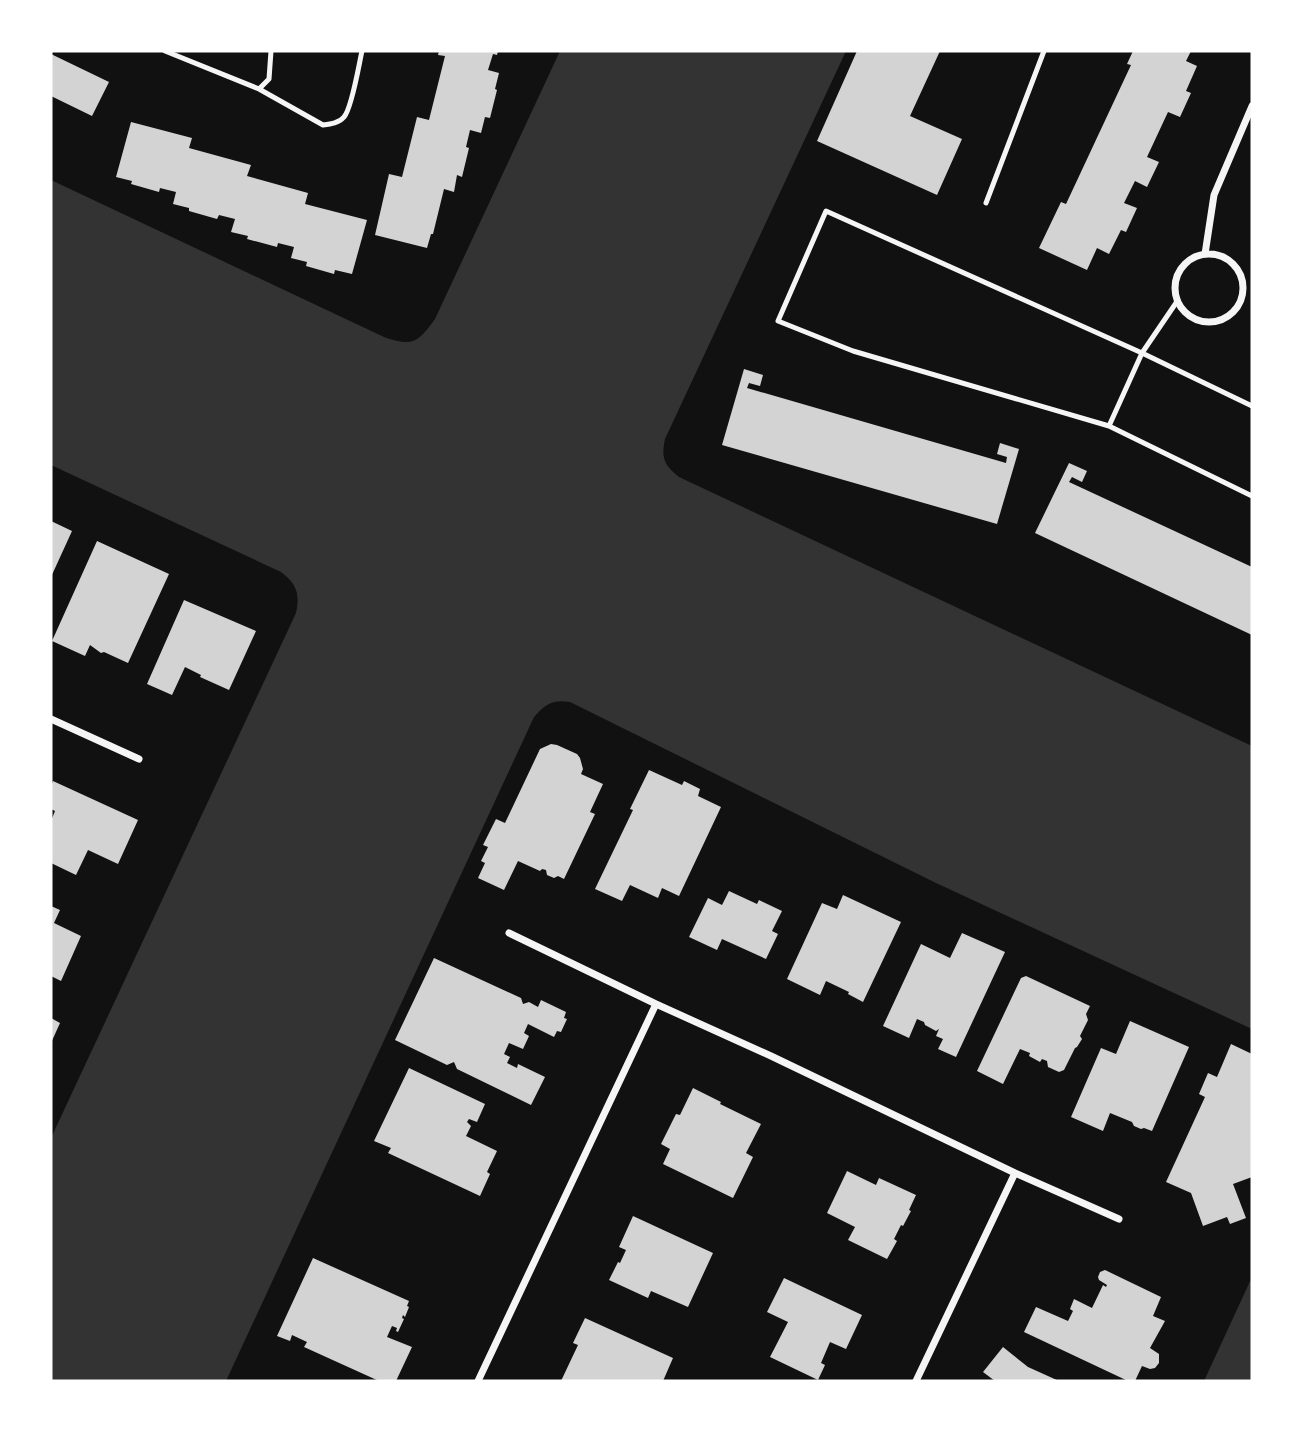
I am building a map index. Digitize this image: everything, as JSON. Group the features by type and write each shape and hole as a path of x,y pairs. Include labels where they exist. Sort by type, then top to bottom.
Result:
{"street":[{"path":"1205,254 1214,195 1252,106"},
{"path":"1205,254 1228,259 1242,277 1241,299 1236,310 1216,321 1195,319 1186,313 1178,300 1176,283 1179,272 1195,257 1205,254"},
{"path":"51,719 139,759"},
{"path":"509,933 1015,1173 1119,1219"},
{"path":"478,1381 656,1004"},
{"path":"916,1381 1015,1173"}],"lane":[{"path":"164,51 260,89 323,125 335,123 345,117 362,51"},
{"path":"260,89 269,79 271,51"},
{"path":"986,203 1044,51"},
{"path":"1252,406 1142,353 826,211 778,321 853,351 1109,426 1252,496"},
{"path":"1109,426 1142,353 1178,300"}],"shaded area":[{"path":"560,51 846,51 665,439 665,461 679,477 1252,746 1252,1029 936,883 570,702 554,702 534,717 226,1381 51,1381 51,1138 296,613 298,600 294,585 281,572 51,465 51,180 384,337 401,342 414,341 435,319"},
{"path":"1252,1277 1252,1381 1204,1381"}],"building":[{"path":"439,51 498,51 497,55 493,54 488,70 499,73 490,118 485,117 481,133 470,130 462,177 457,175 454,192 444,189 427,248 375,235 389,174 402,177 417,117 429,120 445,56 438,55"},
{"path":"857,51 940,51 910,116 962,139 937,195 817,141"},
{"path":"1133,51 1191,51 1186,61 1197,66 1186,91 1191,93 1180,117 1168,112 1147,157 1159,162 1147,187 1135,181 1124,203 1137,208 1126,232 1121,230 1109,254 1097,248 1087,270 1039,248 1061,202 1066,204 1131,65 1127,64"},
{"path":"51,54 109,82 92,116 51,96"},
{"path":"131,122 192,138 189,148 251,165 247,176 308,193 305,204 367,220 352,274 335,270 334,274 306,266 307,262 291,258 294,247 278,243 277,247 231,232 235,219 219,215 217,219 189,211 189,208 173,204 176,192 160,188 159,192 116,177"},
{"path":"744,369 763,375 760,386 749,383 747,388 1006,463 1007,457 997,454 1000,443 1019,449 997,524 722,445"},
{"path":"1069,463 1087,471 1082,482 1072,477 1069,482 1252,567 1252,635 1035,533"},
{"path":"51,521 72,531 51,577"},
{"path":"97,541 169,574 128,663 101,653 90,645 85,656 52,641"},
{"path":"184,600 256,631 229,690 185,667 172,695 147,684"},
{"path":"551,744 577,754 583,769 581,774 603,784 590,812 595,814 564,879 558,876 554,878 547,875 546,870 540,871 518,861 504,890 478,878 485,863 481,861 488,847 483,845 496,819 505,823 540,749"},
{"path":"649,770 682,785 684,781 700,789 698,796 721,807 679,896 662,888 658,898 630,885 622,901 595,889"},
{"path":"53,781 138,820 118,864 88,850 76,875 51,863 51,821 55,811 51,809"},
{"path":"729,891 757,904 759,900 782,911 772,931 778,934 766,959 722,939 717,950 689,937 708,898 722,905"},
{"path":"843,895 901,922 863,1002 826,981 820,995 787,979 822,903 837,909"},
{"path":"51,906 60,910 54,923 81,936 61,981 51,976"},
{"path":"962,933 1005,952 956,1057 938,1049 943,1039 936,1036 939,1029 936,1031 917,1019 909,1038 883,1026 921,944 950,958"},
{"path":"434,958 521,998 523,1004 529,1002 538,1007 541,1000 566,1012 564,1018 567,1019 561,1032 557,1031 554,1037 528,1024 524,1033 529,1036 523,1049 509,1043 504,1054 510,1057 507,1063 517,1068 518,1064 545,1077 531,1105 457,1069 454,1062 447,1065 395,1040"},
{"path":"1026,976 1090,1006 1086,1014 1088,1020 1080,1036 1082,1039 1064,1070 1059,1072 1048,1067 1047,1061 1042,1059 1040,1062 1020,1049 1003,1084 977,1071 1021,978"},
{"path":"51,1018 60,1023 51,1043"},
{"path":"1130,1021 1189,1047 1152,1131 1134,1126 1132,1122 1110,1113 1103,1131 1071,1117 1101,1048 1116,1054"},
{"path":"1231,1044 1252,1054 1252,1177 1233,1184 1246,1218 1230,1224 1227,1217 1203,1226 1191,1193 1166,1182 1205,1097 1199,1094 1208,1073 1217,1077"},
{"path":"409,1068 485,1104 477,1122 469,1119 467,1122 471,1126 466,1136 497,1151 480,1196 388,1153 391,1148 374,1141"},
{"path":"693,1088 761,1124 746,1153 753,1157 733,1198 663,1164 670,1149 661,1144 676,1114 680,1115"},
{"path":"847,1171 876,1185 879,1178 916,1195 887,1259 848,1240 855,1227 827,1213"},
{"path":"633,1216 713,1253 688,1307 651,1291 648,1298 609,1280 626,1250 619,1247"},
{"path":"313,1258 409,1301 398,1332 397,1328 392,1326 387,1337 412,1347 396,1381 379,1381 304,1347 307,1342 292,1335 290,1341 277,1336"},
{"path":"1105,1270 1161,1297 1153,1316 1165,1321 1150,1348 1159,1354 1159,1363 1150,1369 1142,1366 1135,1381 1128,1381 1024,1332 1036,1307 1068,1321 1073,1311 1070,1309 1074,1299 1092,1308 1103,1285 1107,1285 1098,1277 1100,1272"},
{"path":"784,1278 862,1315 846,1349 830,1342 821,1363 825,1365 818,1380 770,1357 788,1322 767,1312"},
{"path":"585,1318 673,1358 663,1381 561,1381 578,1345 573,1343"},
{"path":"1003,1347 1028,1367 1059,1381 995,1381 983,1372"}]}
